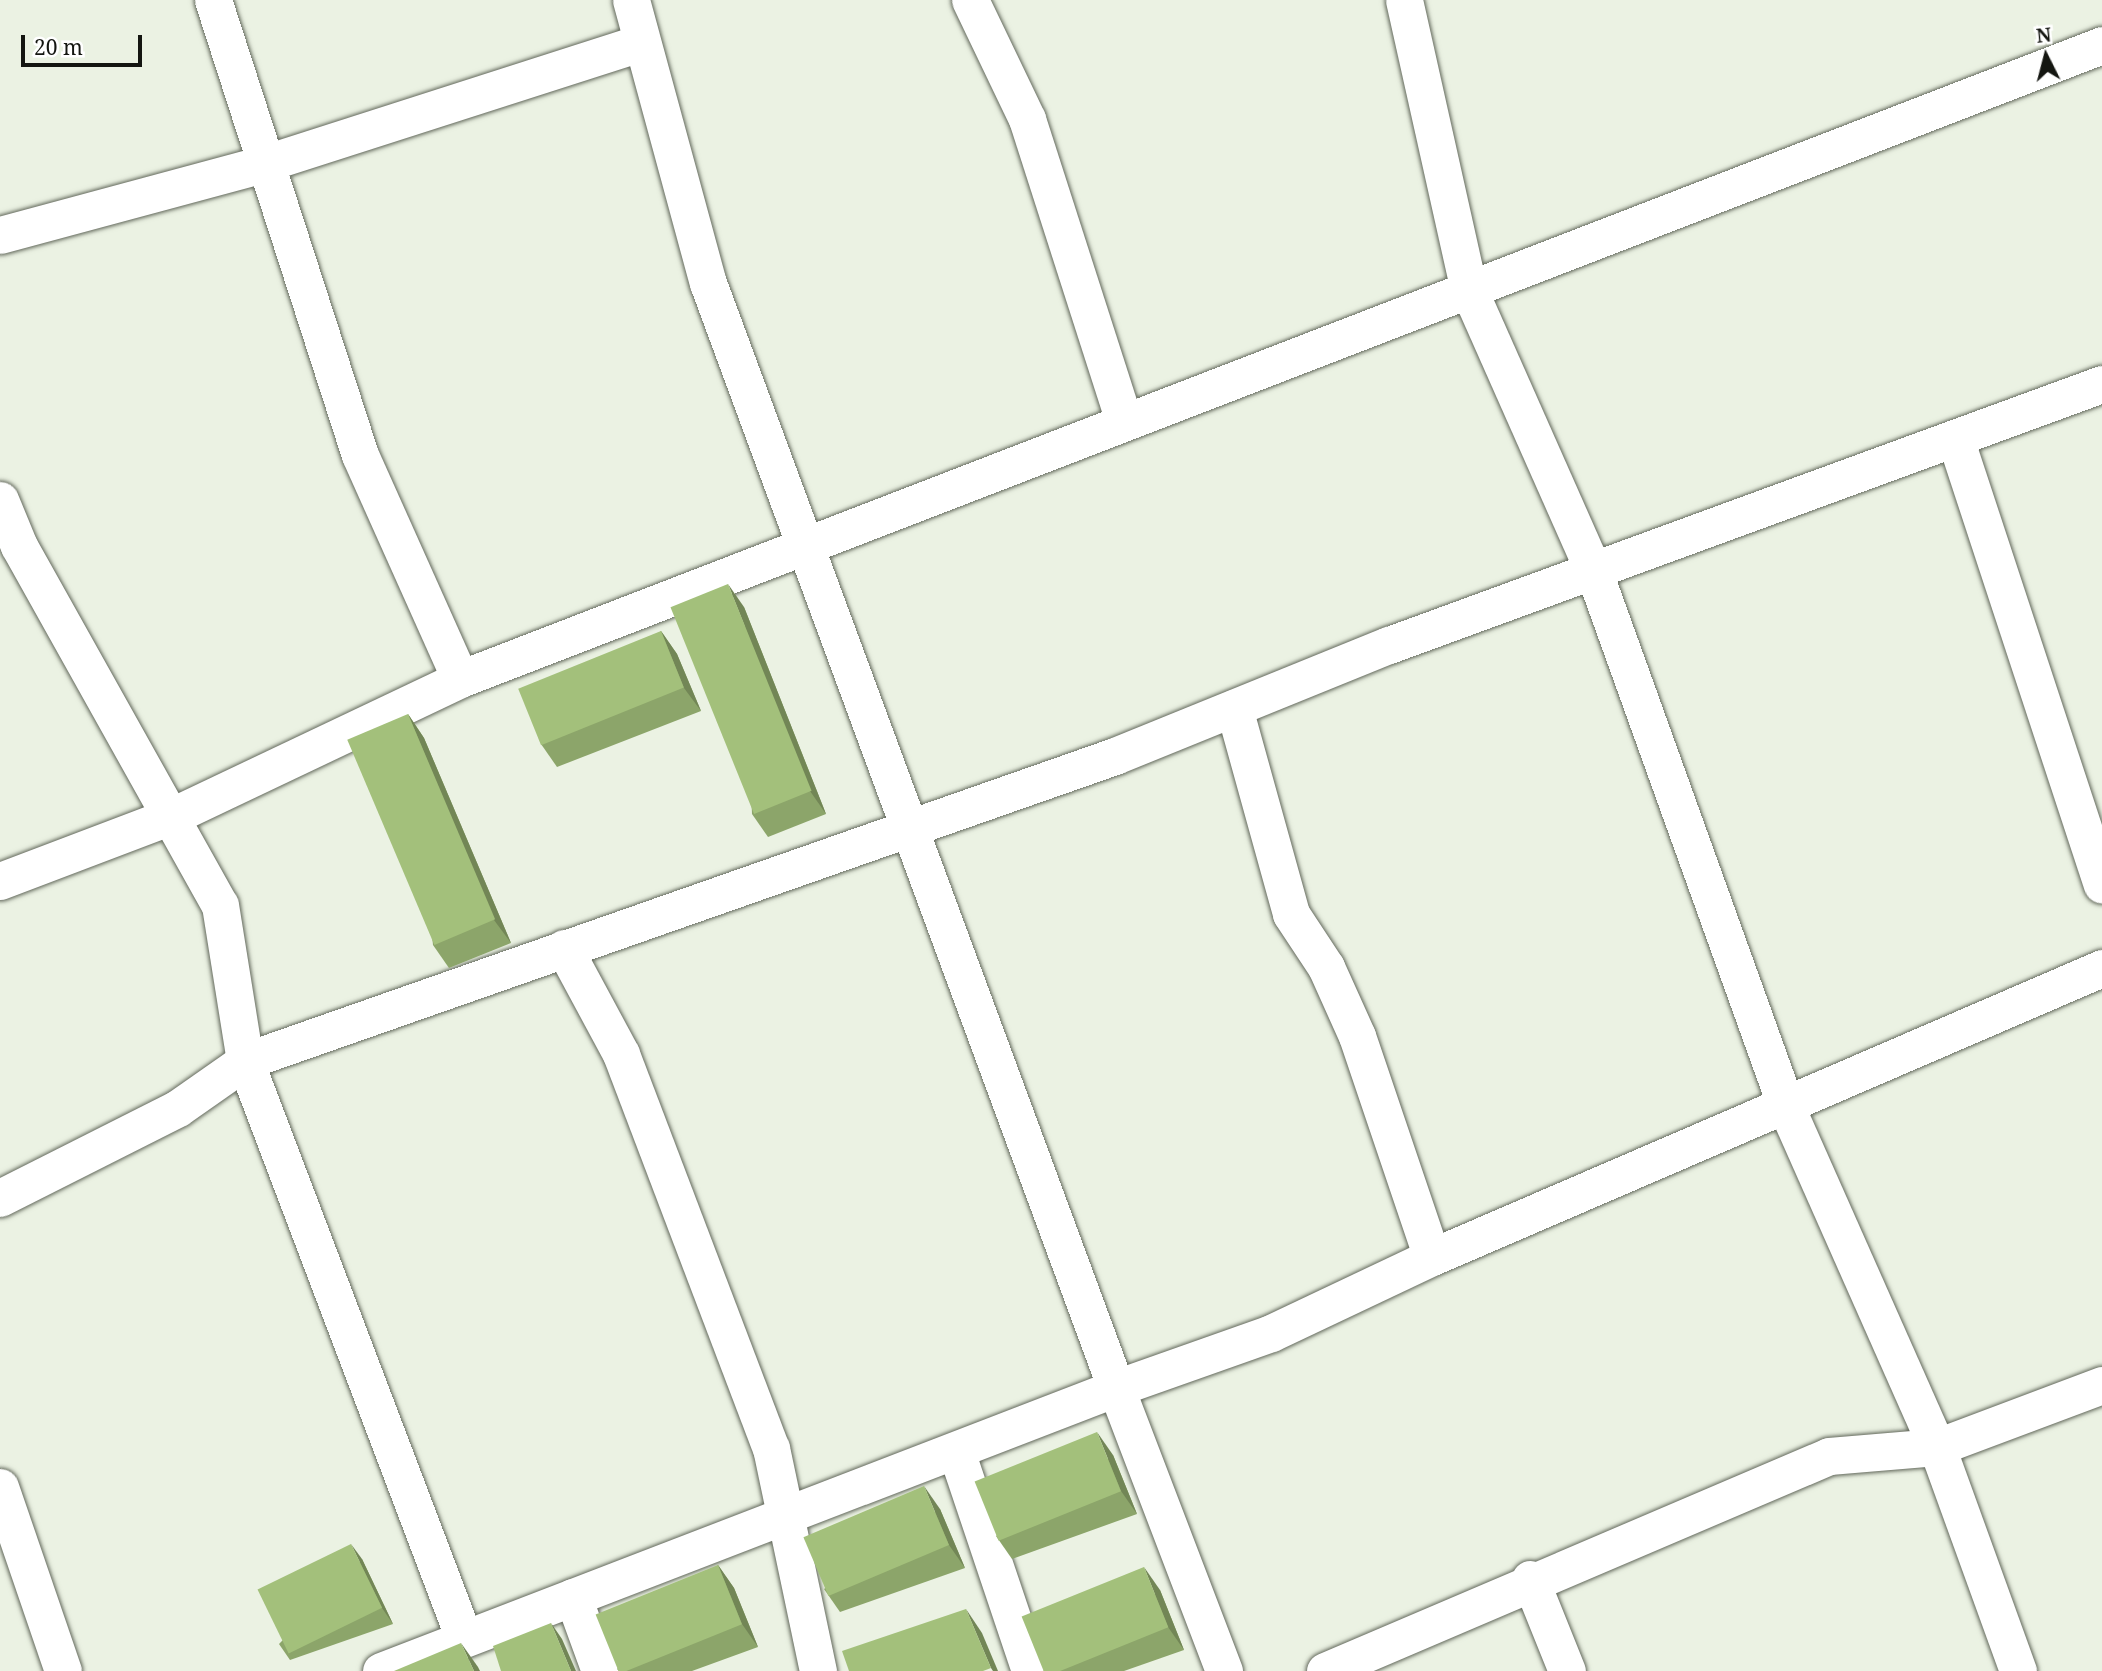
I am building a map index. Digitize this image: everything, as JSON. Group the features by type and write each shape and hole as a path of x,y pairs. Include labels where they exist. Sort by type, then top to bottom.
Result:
{"street":[{"path":"213,0 263,164 360,456 460,679"},
{"path":"631,0 639,43 708,282 802,545 910,827 1116,1388 1224,1671"},
{"path":"970,0 1027,119 1123,418"},
{"path":"1404,0 1469,290 1595,575 1787,1109 1937,1447 2018,1671"},
{"path":"0,235 263,164 639,43"},
{"path":"0,881 174,815 460,679 1123,418 1469,290 2102,44"},
{"path":"0,1198 178,1108 245,1061 910,827 1234,708 1389,645 1595,575 2102,384"},
{"path":"1955,438 2102,884"},
{"path":"0,500 19,546 174,815 220,905 245,1061 464,1638"},
{"path":"1234,708 1291,914 1357,1036 1432,1257"},
{"path":"564,948 621,1054 771,1448 818,1671"},
{"path":"381,1671 1116,1388 1271,1333 1432,1257 1787,1109 2102,968"},
{"path":"1325,1671 1530,1579 1829,1456 1937,1447 2102,1385"},
{"path":"956,1451 1030,1671"},
{"path":"0,1487 62,1671"},
{"path":"1530,1579 1567,1671"},
{"path":"573,1597 600,1671"}],"building":[{"path":"728,584 812,791 754,814 671,607"},
{"path":"661,631 684,688 541,745 518,689"},
{"path":"408,714 495,919 434,945 347,740"},
{"path":"1097,1432 1121,1491 999,1541 975,1481"},
{"path":"924,1486 949,1545 828,1596 803,1537"},
{"path":"351,1544 382,1608 289,1653 258,1590"},
{"path":"718,1565 742,1624 626,1671 618,1671 596,1614"},
{"path":"1144,1567 1168,1627 1060,1671 1044,1671 1022,1616"},
{"path":"966,1609 991,1668 983,1671 849,1671 842,1651"},
{"path":"551,1623 571,1671 501,1671 493,1646"},
{"path":"461,1643 474,1671 394,1671"}]}
